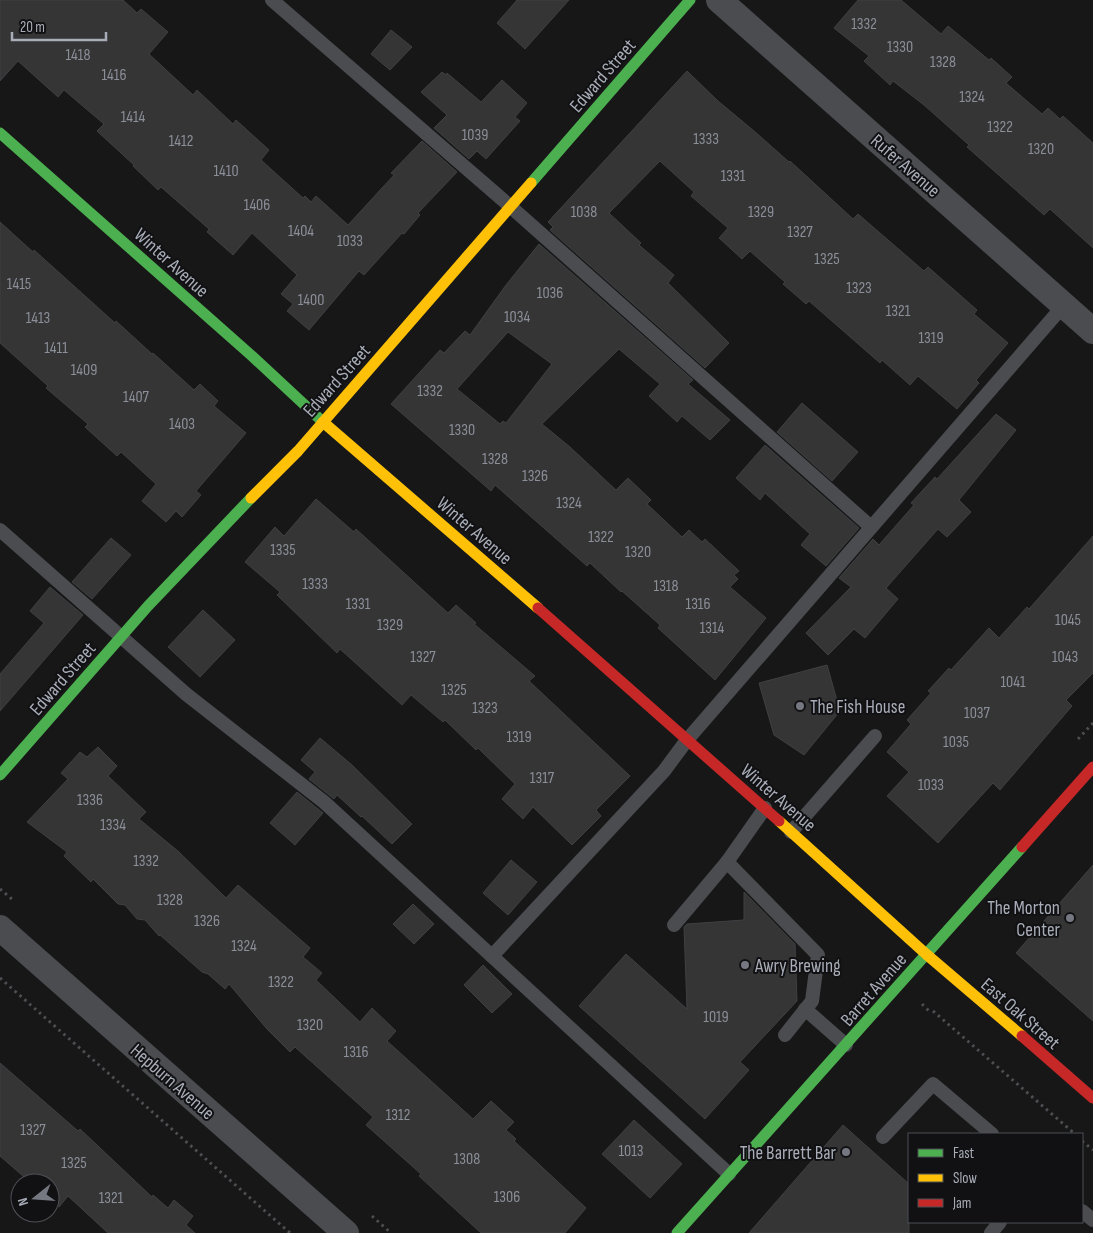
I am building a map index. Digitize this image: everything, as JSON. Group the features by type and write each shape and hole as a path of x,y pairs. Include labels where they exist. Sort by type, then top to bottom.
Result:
{"street":[{"name":"Edward Street","path":"0,775 121,637 214,535 298,451 322,421 690,0"},
{"name":"Rufer Avenue","path":"719,0 1093,331"},
{"name":"Winter Avenue","path":"0,133 252,356 322,421 765,808 926,954"},
{"name":"Barret Avenue","path":"677,1233 1093,767"},
{"name":"Hepburn Avenue","path":"0,928 346,1233"},
{"name":"East Oak Street","path":"926,954 1093,1098"}],"lane":[{"path":"272,0 511,206 871,527"},
{"path":"492,956 664,771 687,740 1064,305"},
{"path":"0,530 186,694 324,802 729,1174"},
{"path":"792,832 875,736"},
{"path":"674,925 727,862 765,808"},
{"path":"727,862 818,955 812,1001 785,1035"},
{"path":"805,1009 846,1045"},
{"path":"883,1138 933,1084 991,1133"},
{"path":"1083,1212 1093,1220"},
{"path":"991,1233 999,1223"}],"path":[{"path":"0,978 290,1233"},
{"path":"933,1011 1074,1133"},
{"path":"1083,1141 1093,1150"}],"building":[{"path":"0,0 123,0 137,13 141,9 168,32 149,54 193,95 197,90 233,124 236,120 269,150 261,160 303,198 305,196 311,202 316,196 348,225 394,175 391,173 422,141 457,172 418,213 420,215 404,234 402,233 364,275 359,271 309,330 287,311 293,304 281,294 297,275 252,233 233,255 207,232 209,229 161,187 158,190 97,131 104,124 64,90 58,97 18,61 0,81"},
{"path":"517,0 569,0 525,49 497,23"},
{"path":"858,0 901,0 941,34 948,26 989,60 991,58 1012,77 1006,83 1042,114 1048,108 1060,119 1063,116 1093,143 1093,248 1050,209 1044,215 967,147 969,145 924,105 893,81 890,85 864,61 869,56 834,28"},
{"path":"391,30 412,47 390,70 371,54"},
{"path":"687,71 718,101 790,161 853,219 858,214 924,271 928,267 977,310 974,314 1008,343 976,380 979,383 957,409 918,376 910,385 882,360 880,363 809,301 806,304 783,284 785,282 750,251 742,259 719,238 728,228 691,196 694,192 660,161 609,213 641,243 639,245 674,275 668,283 729,343 705,368 550,230 553,227 548,222"},
{"path":"442,72 446,75 447,73 481,102 502,80 527,103 515,117 520,121 486,159 477,151 469,159 434,128 447,115 421,92"},
{"path":"0,222 194,390 200,384 218,401 214,406 246,433 196,491 201,495 182,517 176,511 166,522 142,501 156,484 121,452 117,456 85,427 88,424 46,388 48,386 0,343"},
{"path":"539,244 693,380 688,384 730,420 710,440 682,416 677,422 649,396 660,384 619,349 542,424 616,490 628,478 651,500 647,504 682,537 689,530 702,542 705,539 739,571 734,575 738,579 730,587 766,618 715,680 658,628 660,625 590,563 587,566 495,485 491,491 391,404 440,350 444,353 465,331 470,335 506,285","holes":["508,332 552,364 506,423 503,421 500,424 457,389"]},
{"path":"802,403 858,452 832,481 777,432"},
{"path":"996,414 1016,430 959,500 971,512 947,537 938,529 886,588 898,599 865,638 854,629 828,655 806,633 851,587 839,578 873,539 879,545 914,505 911,503 935,477 937,479"},
{"path":"765,445 859,528 826,566 801,545 810,534 765,493 760,500 736,478"},
{"path":"316,499 354,532 356,529 448,613 456,605 476,623 474,624 535,676 529,681 630,776 596,810 601,816 572,845 533,807 523,819 502,799 515,784 478,748 476,750 445,720 443,722 411,695 402,705 340,649 337,653 277,595 280,592 245,562 275,527 284,536"},
{"path":"1093,536 1093,673 1066,700 1072,706 1000,790 993,783 938,843 887,796 909,772 887,752 911,724 907,720 931,693 928,691 949,668 951,670 989,628 999,638 1027,607 1029,609"},
{"path":"111,538 131,555 92,599 72,582"},
{"path":"50,587 83,615 0,711 0,674 44,623 30,611"},
{"path":"203,610 235,640 200,677 168,647"},
{"path":"827,665 840,711 804,755 774,735 759,683"},
{"path":"320,738 352,765 412,824 392,844 337,795 334,799 309,779 315,772 301,760"},
{"path":"98,747 117,766 108,776 146,812 139,819 179,852 226,898 238,885 310,948 303,957 322,973 316,980 360,1022 372,1008 396,1031 387,1041 473,1119 491,1101 514,1122 506,1130 516,1139 514,1141 586,1208 565,1233 481,1233 419,1176 421,1174 366,1125 373,1117 295,1047 290,1052 267,1029 229,984 225,989 208,974 202,972 159,936 145,920 137,919 125,905 118,904 93,879 91,882 64,856 67,852 27,822 68,779 61,773 80,752 87,757"},
{"path":"297,792 323,813 295,845 270,823"},
{"path":"511,860 537,882 508,915 483,893"},
{"name":"The Morton Center","path":"1093,865 1093,1021 1016,953"},
{"path":"744,892 795,944 797,1001 740,1062 749,1070 705,1119 579,1006 626,954 687,1009 684,927 687,924 744,920"},
{"path":"413,904 434,924 414,944 393,924"},
{"path":"483,965 512,994 492,1013 464,985"},
{"path":"0,1063 78,1131 80,1129 152,1197 153,1195 168,1208 174,1200 193,1216 186,1225 195,1233 108,1233 68,1196 60,1206 60,1173 20,1173 0,1156"},
{"path":"634,1120 682,1164 650,1198 602,1154"},
{"name":"The Barrett Bar","path":"843,1125 908,1183 909,1233 749,1233"}],"traffic: fast":[{"path":"531,183 690,0"},
{"path":"0,133 252,356 323,422"},
{"path":"0,775 148,606 251,498"},
{"path":"677,1233 1022,847"}],"traffic: slow":[{"path":"251,498 298,451 531,183"},
{"path":"323,422 538,608"},
{"path":"779,821 926,954 1022,1036"}],"traffic: jam":[{"path":"538,608 779,821"},
{"path":"1022,847 1093,767"},
{"path":"1022,1036 1093,1098"}],"place":[{"name":"The Fish House","path":"800,706"},
{"name":"The Morton Center","path":"1070,918"},
{"name":"Awry Brewing","path":"745,965"},
{"name":"The Barrett Bar","path":"846,1152"}]}
